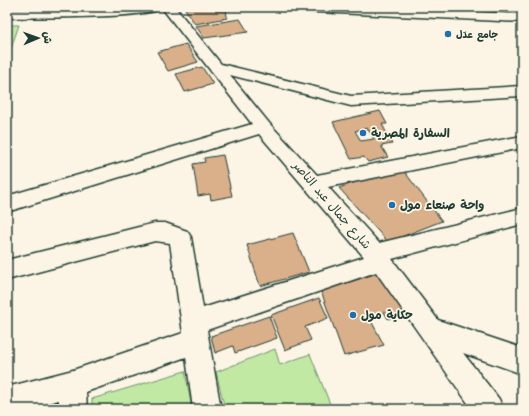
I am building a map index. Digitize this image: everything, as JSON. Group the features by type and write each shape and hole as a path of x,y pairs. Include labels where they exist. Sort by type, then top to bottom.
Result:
{"street":[{"path":"7,14 131,11 157,7"},
{"name":"شارع جمال عبد الناصر","path":"168,7 263,127 377,258 489,409"},
{"path":"296,7 522,18"},
{"path":"215,67 351,101 522,91"},
{"path":"7,204 263,127"},
{"path":"313,183 522,142"},
{"path":"7,401 73,383 377,258 522,216"},
{"path":"7,270 155,232 173,233 180,237 207,409"},
{"path":"430,329 522,361"},
{"path":"73,383 73,409"}],"green space":[{"path":"7,25 19,25 7,60"},
{"path":"275,349 280,365 310,354 332,409 225,409 216,372"},
{"path":"185,371 192,409 92,409 92,399"}],"building":[{"path":"184,7 226,7 227,18 195,24"},
{"path":"240,19 248,32 204,38 196,26"},
{"path":"186,44 198,62 168,71 157,52"},
{"path":"202,67 213,84 185,92 176,74"},
{"path":"380,111 387,124 382,124 392,144 381,146 388,157 368,162 364,157 351,159 333,122","holes":["367,128 374,139 361,141 355,131"]},
{"path":"223,155 232,196 211,200 210,194 198,196 193,164 205,162 204,158"},
{"name":"واحة صنعاء مول","path":"400,166 442,221 388,242 339,188"},
{"path":"293,233 309,272 260,286 247,245"},
{"name":"حكاية مول","path":"384,271 410,312 388,319 384,312 369,317 384,345 344,356 321,291"},
{"path":"319,298 328,318 305,327 311,340 285,350 271,315"},
{"path":"269,316 277,338 235,353 233,346 215,353 211,336"}],"place":[{"name":"جامع عدَل","path":"448,34"},
{"name":"السفارة المصرية","path":"363,133"},
{"name":"واحة صنعاء مول","path":"392,205"},
{"name":"حكاية مول","path":"353,315"}]}
